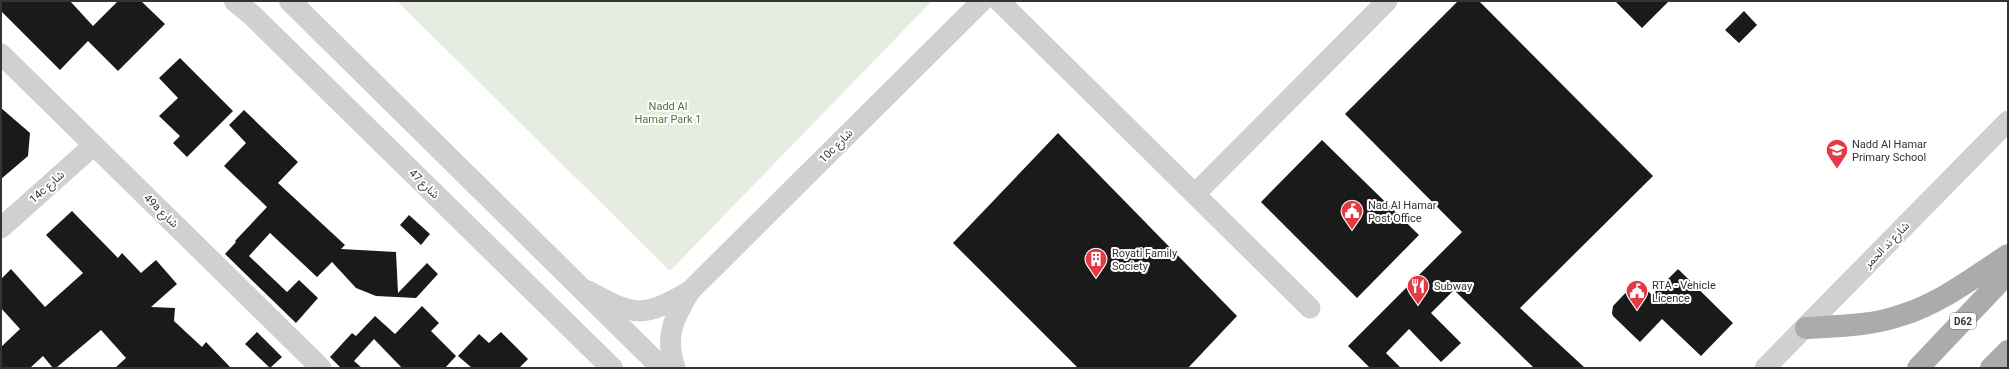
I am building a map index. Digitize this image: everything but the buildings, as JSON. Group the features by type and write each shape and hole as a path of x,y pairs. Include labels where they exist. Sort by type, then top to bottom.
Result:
{"main road":[{"path":"1806,328 1861,324 1903,315 1941,298 2008,255"},
{"name":"D62","path":"1918,368 2008,273"},
{"path":"1991,368 2008,351"}],"street":[{"name":"شارع 47","path":"235,1 253,16 612,368"},
{"path":"290,1 584,289 662,368"},
{"name":"10c شارع","path":"675,368 670,350 670,335 674,320 690,291 982,1"},
{"path":"999,1 1310,308"},
{"path":"1195,194 1387,1"},
{"name":"49a شارع","path":"1,54 321,368"},
{"name":"شارع ند الحمر","path":"1765,368 2008,121"},
{"name":"14c شارع","path":"1,228 94,145"},
{"name":"10c شارع","path":"584,289 613,305 627,310 641,311 656,309 690,291"}],"green space":[{"name":"Nadd Al Hamar Park 1","path":"397,1 932,1 670,271"}],"place":[{"name":"Nadd Al Hamar Primary School","path":"1837,170"},
{"name":"Nad Al Hamar Post Office","path":"1352,230"},
{"name":"Royati Family Society","path":"1096,278"},
{"name":"Subway","path":"1418,306"},
{"name":"RTA - Vehicle Licence","path":"1637,310"}]}
